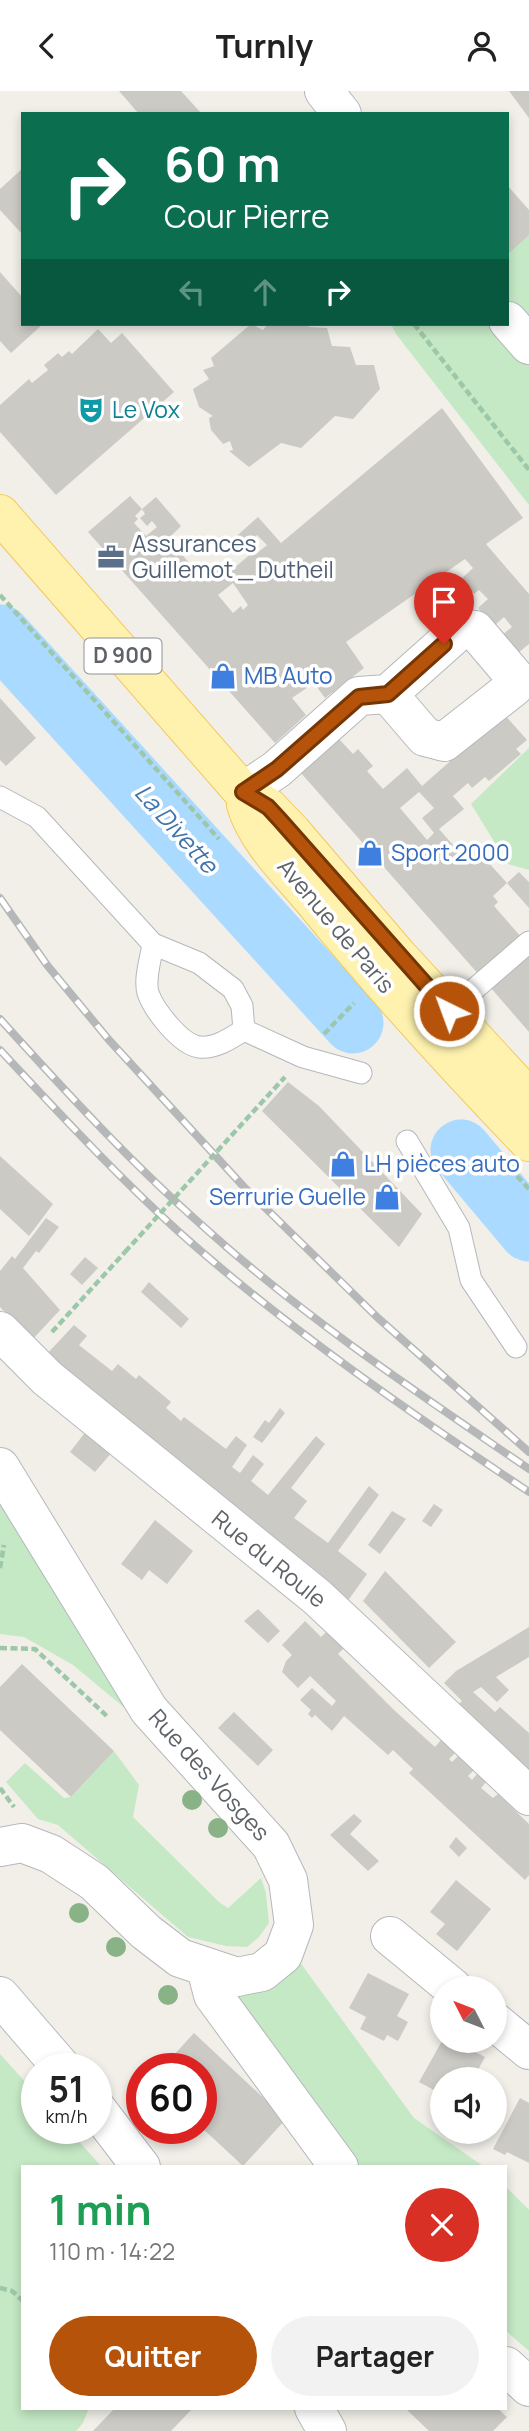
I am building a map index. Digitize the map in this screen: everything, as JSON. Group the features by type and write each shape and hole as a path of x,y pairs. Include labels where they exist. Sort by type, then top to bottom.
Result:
{"main road":[{"name":"Avenue de Paris","path":"1,517 243,792 268,807 529,1098"},
{"name":"Avenue de Paris","path":"243,792 250,818 269,847 353,949 529,1142"}],"street":[{"path":"324,91 340,112"},
{"path":"509,322 529,345"},
{"path":"243,792 277,769 359,697 388,694"},
{"name":"Rue du Roule","path":"0,1331 47,1378 317,1597 529,1796"},
{"name":"Rue des Vosges","path":"0,1847 22,1843 51,1854 94,1882 146,1931 180,1958 237,1977 262,1972 283,1955 294,1926 288,1880 271,1845 245,1813 149,1710 4,1481"},
{"path":"390,1936 438,1976"},
{"path":"206,1968 213,1995 338,2165"},
{"path":"0,1996 50,2053"},
{"path":"508,2033 529,2050"},
{"path":"112,2129 139,2165"},
{"path":"507,2367 529,2387"},
{"path":"315,2410 327,2431"}],"lane":[{"path":"0,797 37,817 153,944 199,963 233,989 242,1006 244,1030"},
{"path":"449,1011 529,942"},
{"path":"153,944 148,992 178,1036 198,1047 222,1044 244,1030"},
{"path":"244,1030 303,1057 361,1073"},
{"path":"407,1141 459,1228 471,1280 516,1347"}],"path":[{"path":"416,326 529,470"},
{"path":"327,1031 360,997"},
{"path":"27,1359 274,1089"},
{"path":"0,1568 5,1547 2,1537"},
{"path":"0,1648 35,1649 113,1721"},
{"path":"0,2288 12,2291 21,2299"}],"green space":[{"path":"509,216 529,236 529,505 392,326 509,326"},
{"path":"529,748 529,870 508,864 471,804"},
{"path":"0,1504 126,1709 73,1665 24,1637 0,1634"},
{"path":"114,1751 139,1785 133,1817 220,1903 228,1908 261,1878 266,1893 269,1923 247,1947 226,1946 188,1937 58,1825 38,1819 6,1782 25,1763 64,1798 71,1797"},
{"path":"299,1961 414,2118 430,2129 430,2144 451,2144 482,2165 330,2165 233,1998"},
{"path":"0,2054 21,2077 21,2144 81,2144 100,2165 21,2165 21,2410 88,2410 76,2431 0,2431"},
{"path":"507,2188 529,2210 529,2351 507,2332"}],"building":[{"path":"119,91 181,91 200,112 137,112"},
{"path":"509,91 529,91 529,118"},
{"path":"21,170 21,233 0,210 0,189"},
{"path":"509,187 529,210 529,235 509,253"},
{"path":"0,272 21,296 21,326 41,326 11,353 0,341"},
{"path":"249,326 263,330 266,326 327,328 332,346 350,347 356,365 374,365 380,389 353,419 335,416 301,448 281,443 249,467 229,451 233,450 230,441 223,444 211,430 209,418 213,416 199,407 193,389 209,379 203,370 214,366 211,358"},
{"name":"Le Vox","path":"98,329 111,343 122,333 174,392 56,495 0,432 0,405 29,379 32,383 48,370 44,365 58,353 62,357 69,351 72,354"},
{"path":"442,408 523,518 486,544 529,594 529,644 518,653 502,635 512,627 504,617 494,626 478,608 488,599 479,590 474,594 461,579 473,568 465,559 346,642 364,668 325,698 314,683 292,698 306,715 275,743 88,532 130,496 142,509 156,497 181,526 168,539 202,577 216,566 225,576 254,551 257,553 267,545 257,535 239,551 231,541 258,517 281,543","holes":["142,509 145,514 140,518 147,526 152,521 157,527 146,536 134,523 138,519 135,516","233,583 248,605 243,610 241,606 233,613 218,595"]},
{"path":"0,698 36,738 6,766 0,760"},
{"path":"504,714 527,740 516,749 521,754 489,781 485,777 472,788 468,783 453,796 464,809 439,829 461,854 466,849 470,854 476,849 507,883 493,896 498,902 494,906 522,938 480,976 301,773 339,739 353,754 358,749 373,766 367,771 383,789 407,768 422,786","holes":["419,792 434,808 422,818 434,833 427,840 400,808"]},
{"path":"519,872 529,882 529,908 507,883"},
{"path":"529,954 529,1032 490,987"},
{"path":"288,1082 319,1106 422,1214 399,1247 262,1111"},
{"path":"0,1156 53,1204 29,1236 0,1209"},
{"path":"46,1218 59,1227 39,1253 36,1251 23,1268 60,1310 31,1341 0,1307 0,1271 12,1256 15,1259"},
{"path":"85,1257 98,1268 82,1285 70,1274"},
{"path":"149,1282 189,1319 181,1328 141,1292"},
{"path":"74,1325 87,1336 79,1345 112,1371 118,1364 136,1379 139,1375 171,1402 166,1408 181,1421 184,1417 226,1449 236,1436 247,1445 232,1467 240,1473 253,1455 264,1464 251,1481 268,1495 316,1436 325,1444 291,1488 307,1501 294,1518 328,1543 369,1486 379,1495 338,1551 367,1574 347,1602 45,1356"},
{"path":"280,1408 285,1413 262,1443 253,1437 265,1420 269,1423"},
{"path":"87,1430 113,1451 95,1472 70,1452"},
{"path":"434,1504 443,1510 431,1527 422,1521"},
{"path":"392,1511 406,1519 380,1554 368,1545"},
{"path":"155,1520 193,1551 167,1584 149,1570 142,1580 121,1564"},
{"path":"385,1571 456,1642 429,1668 363,1601"},
{"path":"258,1609 280,1631 268,1643 244,1621"},
{"path":"305,1621 321,1637 330,1628 347,1645 338,1654 394,1710 435,1747 442,1739 456,1752 449,1759 452,1762 459,1755 474,1770 468,1776 472,1780 477,1774 486,1782 481,1788 493,1798 498,1794 529,1824 529,1875 525,1880 409,1773 413,1769 393,1750 388,1755 344,1716 332,1731 315,1715 312,1718 308,1714 311,1710 300,1700 312,1688 332,1706 336,1701 310,1676 298,1688 282,1672 286,1661 292,1655 282,1645"},
{"path":"529,1627 529,1657 496,1677 509,1690 497,1702 481,1687 473,1692 495,1712 500,1707 529,1733 529,1781 454,1708 462,1701 444,1683 456,1671"},
{"path":"22,1664 114,1751 71,1797 0,1730 0,1687"},
{"path":"234,1712 273,1750 258,1766 218,1728"},
{"path":"354,1814 362,1821 350,1834 379,1861 368,1871 330,1835"},
{"path":"456,1837 467,1848 459,1857 449,1847"},
{"path":"456,1880 491,1909 457,1951 436,1934 445,1924 430,1912"},
{"path":"368,1973 409,1994 397,2016 408,2022 398,2041 387,2035 384,2041 360,2029 366,2017 349,2008"},
{"path":"194,2033 215,2053 176,2053"},
{"path":"435,2053 477,2053 485,2057 480,2067 430,2067 430,2088 419,2082"},
{"path":"217,2054 286,2119 242,2165 217,2142"},
{"path":"520,2098 529,2103 529,2163 507,2152 505,2155 493,2149 496,2144 507,2144 507,2123"},
{"path":"113,2410 191,2410 171,2431 93,2431"},
{"path":"407,2410 499,2410 507,2417 493,2431 429,2431"}],"waterway":[{"name":"La Divette","path":"0,635 353,1023"},
{"name":"La Divette","path":"461,1150 529,1231"}],"railway":[{"path":"0,898 47,965 109,1040 244,1187 378,1318 529,1452"},
{"path":"0,1019 125,1153 243,1261 363,1354 529,1469"},
{"path":"0,1050 133,1188 220,1268 350,1368 529,1492"}],"place":[{"name":"Le Vox","path":"91,410"},
{"name":"Assurances Guillemot _ Dutheil","path":"111,557"},
{"name":"MB Auto","path":"223,676"},
{"name":"Sport 2000","path":"370,853"},
{"name":"LH pièces auto","path":"343,1164"},
{"name":"Serrurie Guelle","path":"387,1197"}],"route":[{"path":"444,644 388,694 359,697 277,769 243,792 268,807 292,832 449,1011"}]}
